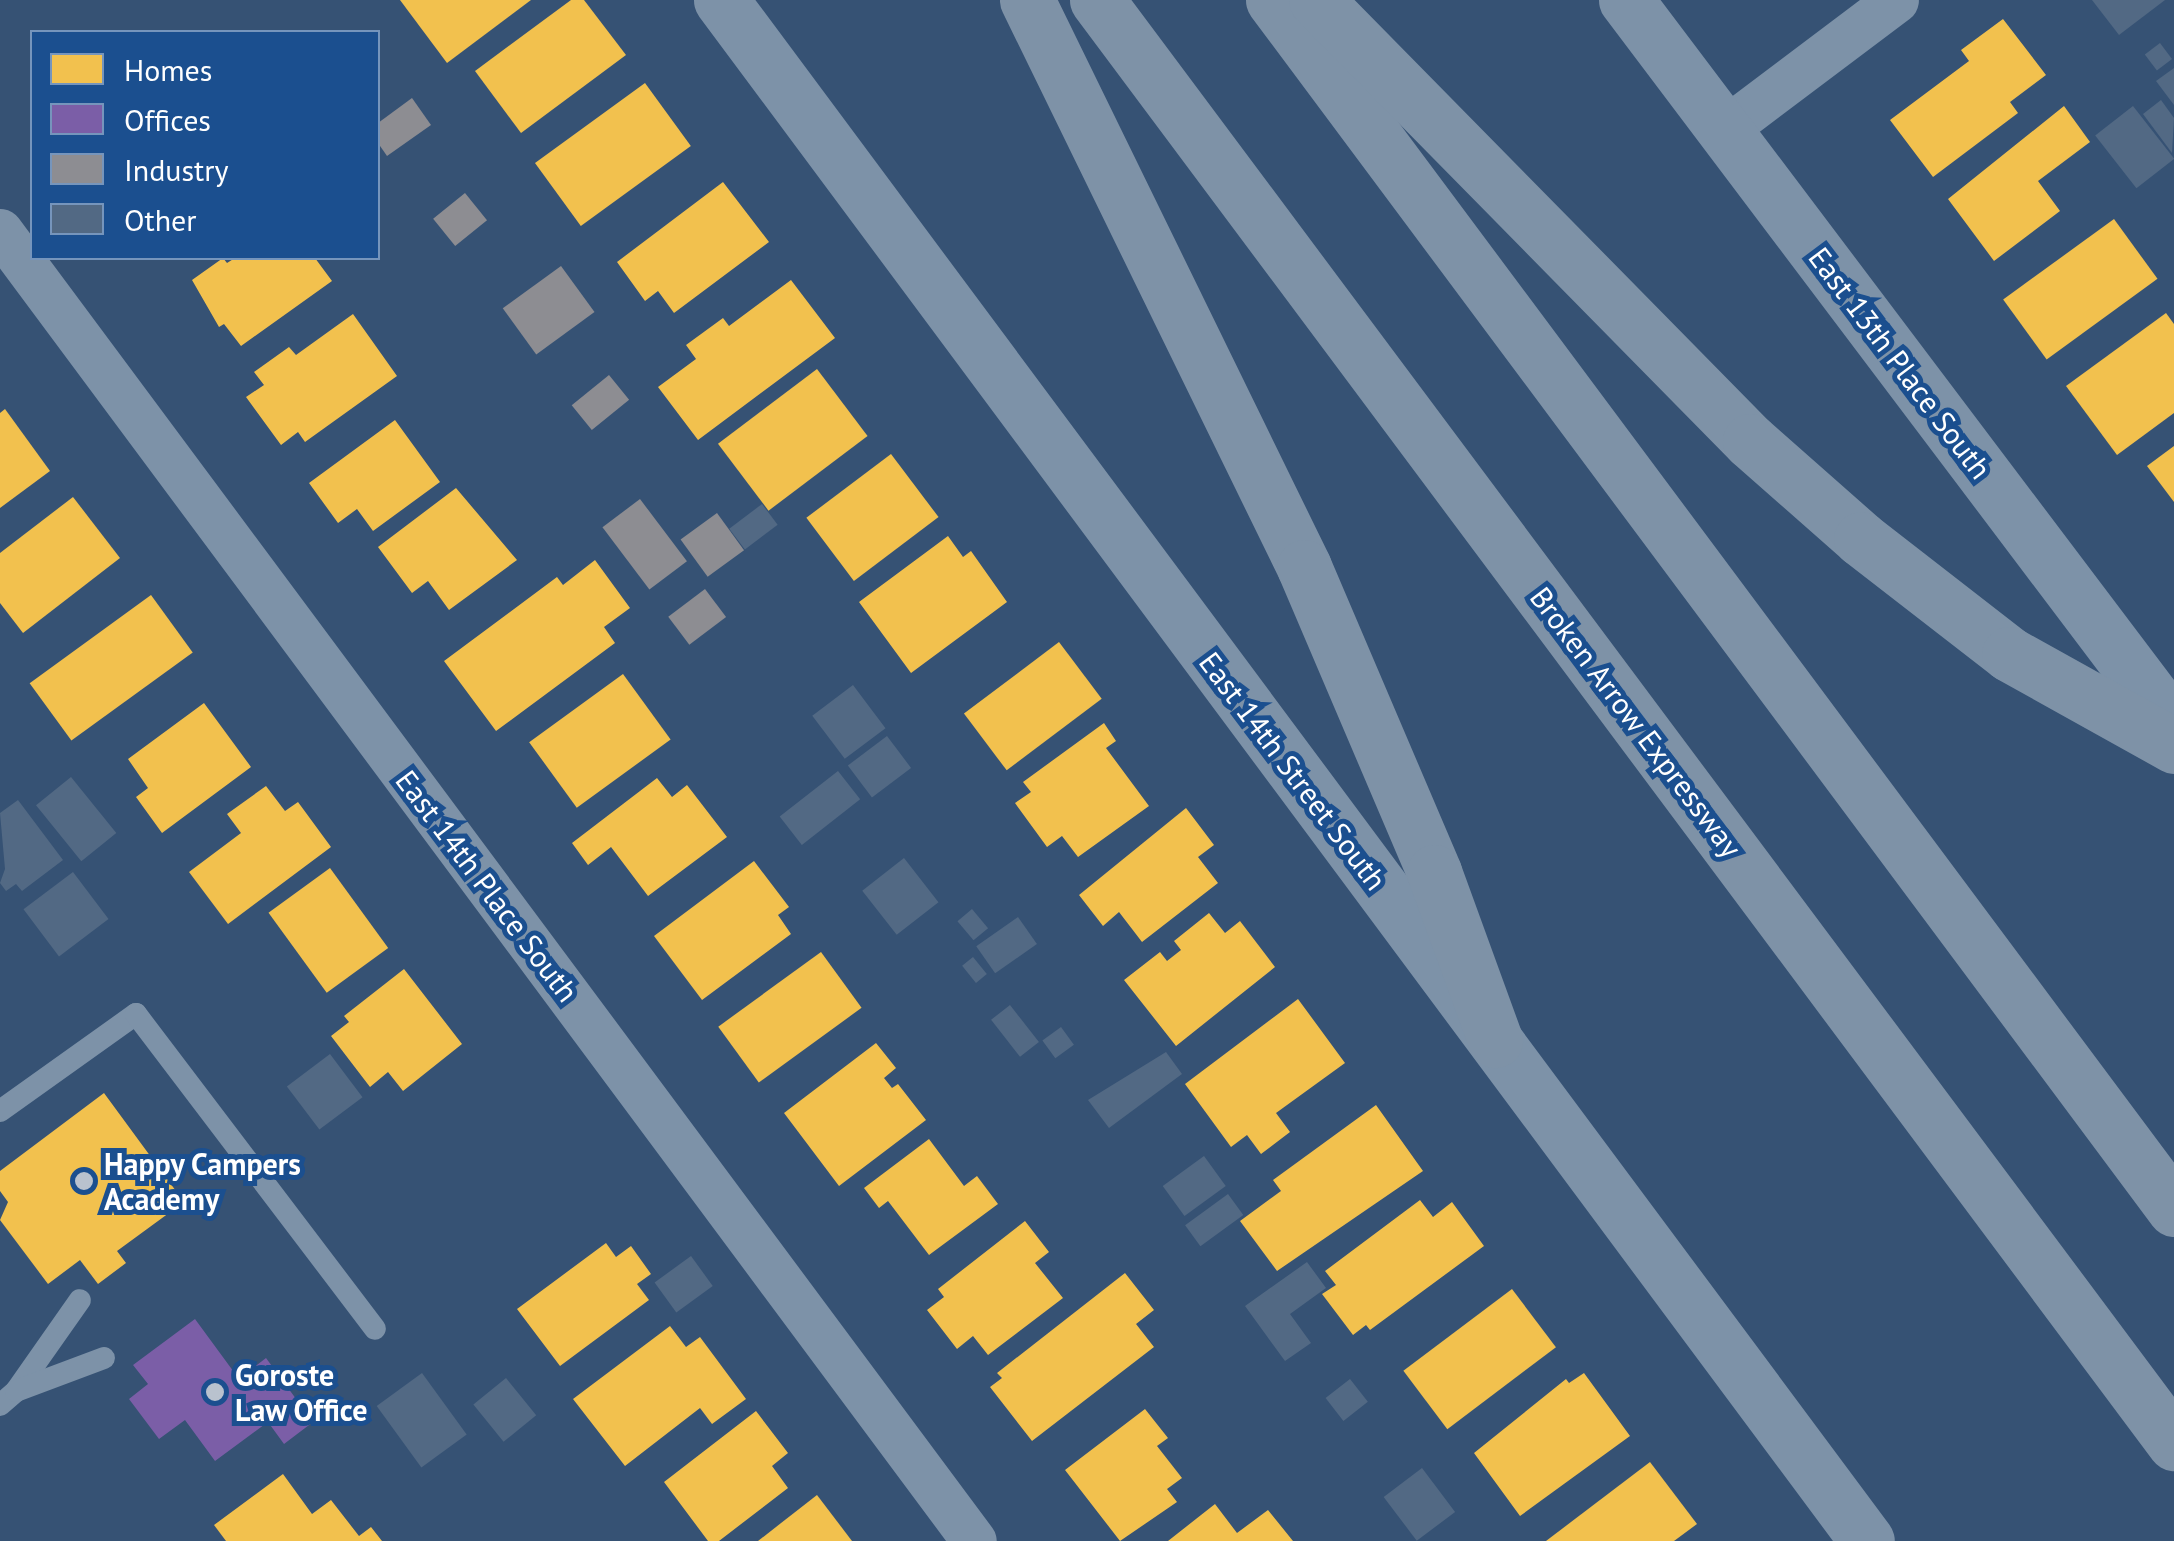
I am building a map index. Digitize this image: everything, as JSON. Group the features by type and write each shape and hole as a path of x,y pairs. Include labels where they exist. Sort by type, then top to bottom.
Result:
{"highway":[{"path":"1027,0 1304,567 1434,872 1495,1040"},
{"name":"Broken Arrow Expressway","path":"1097,0 2174,1443"},
{"path":"1273,0 2174,1209"},
{"path":"1316,0 1750,441 1861,539 2010,654 2174,746"}],"street":[{"name":"East 14th Street South","path":"721,0 1867,1541"},
{"name":"East 13th Place South","path":"1626,0 2174,726"},
{"path":"1725,129 1896,0"},
{"name":"East 14th Place South","path":"0,232 974,1541"}],"lane":[{"path":"0,1111 136,1014 375,1330"},
{"path":"8,1398 80,1300"},
{"path":"8,1398 104,1358"}],"building: Homes":[{"path":"400,0 531,0 447,63"},
{"path":"571,0 584,0 626,55 521,133 475,71"},
{"path":"2003,19 2046,75 2010,102 2018,113 1933,177 1890,120 1969,61 1961,50"},
{"path":"645,83 691,146 581,226 535,163"},
{"path":"2064,106 2090,142 2038,181 2060,211 1994,261 1948,199"},
{"path":"723,182 769,242 674,313 658,291 645,301 617,262"},
{"path":"2114,219 2157,279 2047,359 2003,300"},
{"path":"220,260 316,260 332,281 241,346 224,324 219,327 192,280"},
{"path":"791,280 835,338 698,440 658,387 696,359 686,345 723,318 729,326"},
{"path":"2166,313 2174,324 2174,413 2117,455 2066,386"},
{"path":"353,314 397,376 305,442 298,432 281,445 246,397 264,385 254,372 289,347 296,355"},
{"path":"817,369 868,436 769,511 718,444"},
{"path":"5,409 50,471 0,508 0,413"},
{"path":"395,420 440,482 373,531 357,509 338,523 309,483"},
{"path":"2174,446 2174,502 2147,466"},
{"path":"891,454 939,517 854,581 806,518"},
{"path":"456,488 517,560 449,610 428,581 412,593 378,547"},
{"path":"73,497 120,558 23,633 0,603 0,553"},
{"path":"948,536 963,557 971,551 1007,602 911,673 859,602"},
{"path":"595,560 630,608 604,627 615,643 496,731 444,661 557,577 563,585"},
{"path":"151,595 193,652 71,741 30,683"},
{"path":"1059,642 1102,699 1007,770 964,714"},
{"path":"623,674 671,740 577,808 529,742"},
{"path":"204,703 251,767 162,833 136,797 148,788 128,759"},
{"path":"1104,723 1116,741 1106,748 1149,806 1078,857 1062,836 1047,847 1015,803 1031,792 1023,782"},
{"path":"657,778 672,797 687,785 727,837 648,896 611,847 588,865 572,843"},
{"path":"266,786 285,811 298,802 331,847 228,924 189,872 241,833 227,814"},
{"path":"1186,808 1214,845 1198,857 1218,883 1142,942 1119,912 1103,926 1079,895"},
{"path":"754,861 789,907 778,915 791,934 702,1000 654,936"},
{"path":"330,868 388,948 327,993 269,913"},
{"path":"1209,913 1225,933 1240,921 1275,967 1176,1046 1124,980 1160,952 1167,961 1181,950 1174,941"},
{"path":"821,952 862,1008 759,1082 718,1027"},
{"path":"404,969 462,1044 403,1091 388,1072 370,1087 331,1036 349,1022 344,1016"},
{"path":"1298,999 1345,1063 1276,1113 1290,1132 1261,1154 1247,1135 1231,1147 1185,1084"},
{"path":"876,1043 896,1068 884,1078 892,1088 898,1084 926,1120 839,1186 784,1113"},
{"name":"Happy Campers Academy","path":"104,1093 184,1202 117,1251 126,1263 98,1284 80,1260 48,1284 0,1220 8,1202 0,1191 0,1171"},
{"path":"1376,1105 1423,1171 1277,1271 1240,1221 1281,1191 1273,1180"},
{"path":"929,1139 964,1186 977,1176 998,1204 929,1255 888,1201 879,1208 864,1188"},
{"path":"1420,1200 1433,1217 1452,1202 1484,1246 1370,1330 1366,1325 1353,1335 1322,1294 1336,1285 1325,1271"},
{"path":"1025,1221 1049,1252 1035,1263 1063,1298 988,1355 973,1336 957,1349 927,1310 944,1297 938,1289"},
{"path":"606,1243 616,1257 631,1246 651,1274 637,1284 649,1300 560,1366 517,1309"},
{"path":"1125,1273 1154,1310 1136,1324 1154,1347 1032,1441 990,1387 1002,1378 997,1373"},
{"path":"1512,1289 1556,1347 1447,1429 1403,1371"},
{"path":"670,1326 686,1347 700,1337 746,1399 712,1424 700,1408 625,1466 573,1399"},
{"path":"1584,1373 1630,1436 1520,1516 1474,1453 1566,1379 1569,1383"},
{"path":"1145,1409 1168,1438 1157,1446 1182,1478 1167,1489 1177,1502 1120,1541 1065,1470"},
{"path":"756,1411 788,1453 772,1466 788,1488 719,1541 708,1541 664,1482"},
{"path":"1650,1462 1697,1524 1674,1541 1546,1541"},
{"path":"283,1474 312,1514 331,1500 359,1536 371,1527 382,1541 226,1541 214,1525"},
{"path":"817,1495 852,1541 758,1541"},
{"path":"1215,1504 1237,1533 1268,1510 1293,1541 1168,1541"}],"building: Offices":[{"name":"Goroste Law Office","path":"195,1319 239,1379 266,1358 313,1422 284,1444 268,1422 215,1461 185,1420 159,1439 129,1399 148,1384 133,1365"}],"building: Industry":[{"path":"412,98 431,125 387,156 380,146 380,122"},
{"path":"465,193 487,220 455,246 433,219"},
{"path":"561,266 595,312 536,354 503,308"},
{"path":"609,375 629,400 592,430 572,405"},
{"path":"640,499 687,561 649,590 602,527"},
{"path":"717,513 744,550 708,577 681,539"},
{"path":"705,589 726,617 689,645 668,617"}],"building: Other":[{"path":"2092,0 2165,0 2119,35"},
{"path":"2160,43 2172,59 2157,70 2145,54"},
{"path":"2174,68 2174,105 2156,81"},
{"path":"2161,100 2174,118 2172,153 2143,114"},
{"path":"2133,106 2174,158 2136,188 2095,136"},
{"path":"762,504 778,525 745,549 729,529"},
{"path":"853,685 885,728 845,759 812,716"},
{"path":"887,736 911,768 872,797 848,765"},
{"path":"838,771 860,799 802,845 780,817"},
{"path":"71,777 116,833 81,861 36,805"},
{"path":"18,800 63,860 22,891 16,884 6,891 0,883 5,869 0,813"},
{"path":"904,858 938,902 897,935 862,891"},
{"path":"73,872 109,919 59,956 23,909"},
{"path":"972,909 988,928 974,940 957,921"},
{"path":"1018,917 1037,944 995,973 976,946"},
{"path":"973,957 987,974 976,983 962,966"},
{"path":"1010,1005 1039,1042 1020,1057 991,1020"},
{"path":"1061,1027 1074,1045 1055,1058 1042,1041"},
{"path":"1166,1052 1182,1074 1109,1128 1088,1100"},
{"path":"330,1054 362,1097 319,1130 287,1086"},
{"path":"1204,1156 1226,1186 1184,1216 1163,1186"},
{"path":"1228,1194 1243,1215 1200,1246 1185,1225"},
{"path":"691,1256 713,1286 676,1312 655,1282"},
{"path":"1307,1262 1326,1288 1290,1314 1311,1343 1285,1361 1245,1306"},
{"path":"422,1373 467,1434 421,1467 377,1406"},
{"path":"506,1378 536,1415 504,1442 473,1404"},
{"path":"1350,1379 1368,1402 1343,1421 1326,1398"},
{"path":"1422,1468 1455,1512 1417,1541 1384,1497"}],"place":[{"name":"Happy Campers Academy","path":"84,1181"},
{"name":"Goroste Law Office","path":"215,1392"}]}
